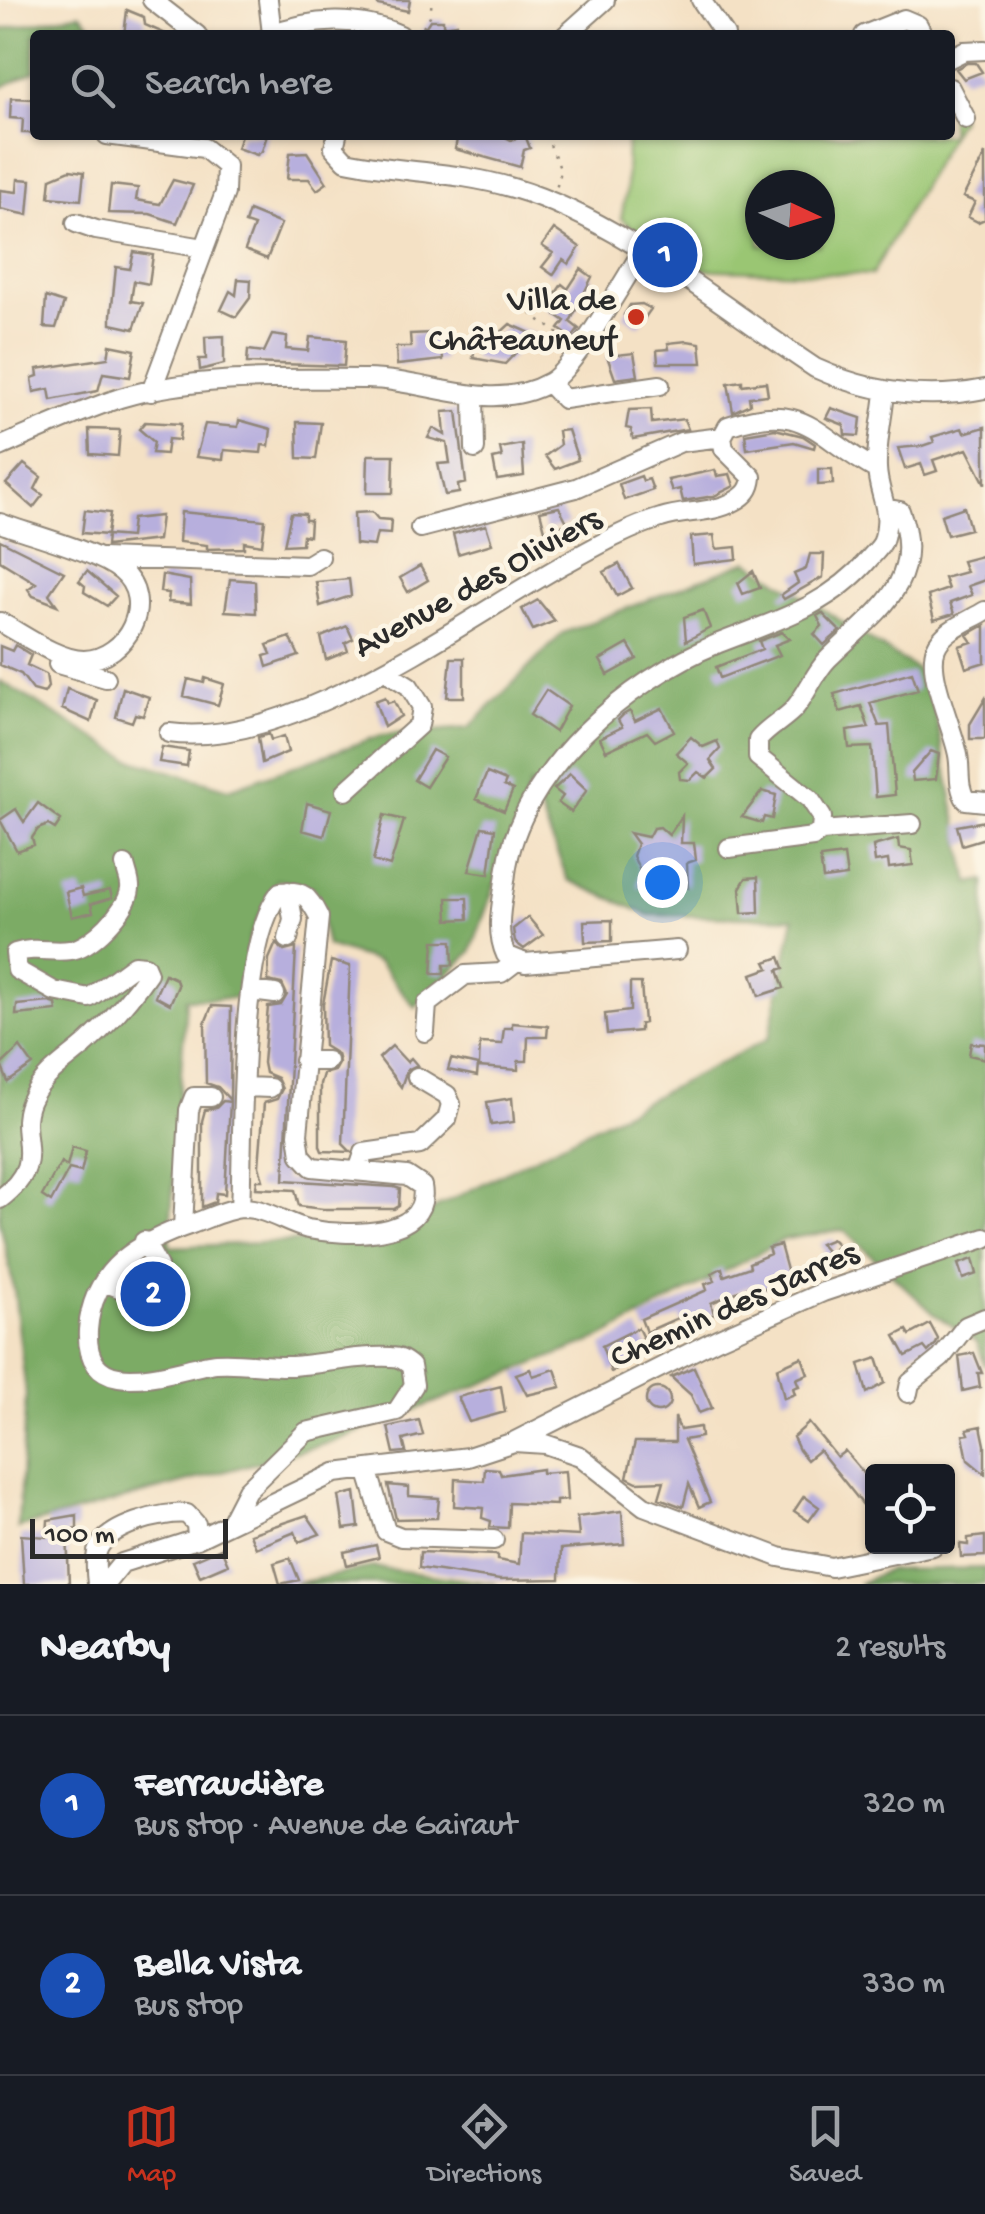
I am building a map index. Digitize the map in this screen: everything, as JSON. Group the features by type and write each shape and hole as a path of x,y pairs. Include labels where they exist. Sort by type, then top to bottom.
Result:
{"street":[{"path":"152,0 190,30"},
{"path":"268,0 270,30"},
{"path":"572,30 606,0"},
{"path":"700,0 721,30"},
{"path":"876,30 904,19 920,30"},
{"path":"287,30 312,24 372,22 389,30"},
{"path":"955,56 985,50"},
{"path":"955,98 966,119"},
{"path":"144,140 204,148 226,166 225,194 150,392"},
{"path":"335,140 334,148 346,161 420,168 512,187 587,216 814,368 886,392 942,394 985,389"},
{"path":"76,223 204,248"},
{"path":"0,447 121,398 150,392 361,379 503,397 549,383 578,348 642,252"},
{"path":"549,383 564,399 660,385"},
{"path":"677,950 544,962 518,960 506,954 498,937 510,847 532,798 561,756 596,720 700,652 816,606 854,576 883,542 890,509 877,470 886,392"},
{"path":"474,396 475,449"},
{"path":"420,528 576,488 660,451 703,436 722,437 728,426 778,413 800,418 877,470"},
{"name":"Avenue des Oliviers","path":"169,733 202,738 250,726 387,672 541,577 625,532 663,517 712,510 740,498 752,477 724,449 722,437"},
{"path":"821,831 817,808 758,757 758,740 793,709 827,660 888,603 903,574 907,528 900,511 890,509"},
{"path":"0,523 102,558 123,573 133,588 136,614 129,634 114,650 88,660 0,622"},
{"path":"102,558 307,565 320,558"},
{"path":"985,611 944,636 935,650 933,668 958,756 961,792 966,800 985,802"},
{"path":"44,644 42,656 106,678"},
{"path":"346,791 419,726 422,706 409,686 387,672"},
{"path":"729,848 813,837 821,831 912,824"},
{"path":"0,1199 17,1186 29,1166 28,1104 39,1084 90,1040 148,973 146,966 134,965 88,998 54,991 17,970 14,952 37,946 72,951 92,939 118,912 130,889 125,865"},
{"path":"288,891 293,919 288,939"},
{"path":"230,1523 247,1490 302,1436 397,1410 412,1392 414,1371 403,1359 389,1357 290,1366 216,1363 154,1379 129,1379 109,1372 90,1351 89,1320 104,1282 123,1256 144,1242 240,1208 322,1231 402,1228 418,1215 425,1200 422,1186 406,1176 312,1168 301,1155 298,1134 319,917 309,897 288,891 280,892 269,905 251,991 240,1208"},
{"path":"424,1032 427,1004 465,975 501,973 518,960"},
{"path":"251,991 274,994"},
{"path":"304,1061 327,1061"},
{"path":"358,1172 364,1153 420,1144 447,1119 451,1104 447,1095 417,1077"},
{"path":"246,1087 270,1088"},
{"path":"184,1227 189,1110 194,1097 211,1097"},
{"name":"Chemin des Jarres","path":"104,1584 122,1563 197,1538 335,1472 468,1457 514,1442 716,1340 823,1292 985,1238"},
{"path":"104,1282 122,1290 154,1284 158,1266 144,1242"},
{"path":"908,1393 910,1383 941,1358 966,1326 985,1318"},
{"path":"514,1442 545,1444 580,1456 644,1506 779,1557 831,1567 895,1554"},
{"path":"368,1470 386,1531 401,1536 494,1540"},
{"path":"96,1584 97,1552 104,1540 149,1516 187,1514 196,1524 197,1538"}],"path":[{"path":"420,30 430,16 432,0"},
{"path":"549,140 560,178"},
{"path":"514,301 578,348"}],"green space":[{"path":"80,13 95,30 30,30 30,73 0,88 0,30"},
{"path":"627,140 948,140 872,275 689,269 621,219 626,193"},
{"path":"748,561 928,677 969,883 985,880 985,1366 977,1342 934,1314 844,1230 785,1239 603,1337 332,1442 18,1528 26,1394 14,1290 0,1221 0,681 130,759 229,789 382,735 469,728 563,633","holes":["530,785 568,880 649,915 794,918 769,1038 439,1206 397,1237 169,1247 186,999 241,998 250,937 277,880 314,888 327,946 378,962 415,1007 471,952"]},
{"path":"372,1567 497,1584 294,1584"},
{"path":"985,1568 985,1584 858,1584 888,1570"}],"building":[{"path":"378,0 410,0 408,11 378,5"},
{"path":"127,10 144,17 145,25 156,30 125,30"},
{"path":"430,20 443,20 443,26 457,24 458,30 423,30"},
{"path":"976,63 982,72 964,79 956,69"},
{"path":"11,98 30,99 30,133 22,133 23,119 10,118"},
{"path":"239,140 265,140 257,155 237,148"},
{"path":"457,140 527,140 530,148 524,150 520,167 455,149"},
{"path":"307,152 327,183 317,190 309,179 287,179 290,153"},
{"path":"985,154 985,219 978,222 968,217 975,202 963,197"},
{"path":"70,170 84,172 81,200 49,197 51,178"},
{"path":"18,179 31,180 28,215 0,209 0,190 17,192"},
{"path":"173,180 193,185 177,223 150,214 108,213 111,185 138,188 136,200 160,204"},
{"path":"249,211 281,224 267,259 245,250 254,226 245,223"},
{"path":"554,229 580,247 569,264 563,260 553,275 542,267 553,253 542,246"},
{"path":"134,252 153,255 149,284 134,281 131,301 143,303 134,329 111,324 111,315 116,267 130,269"},
{"path":"581,269 592,277 570,322 579,329 572,338 559,329 565,321 546,308 562,284 568,289"},
{"path":"238,279 251,280 250,298 236,317 221,310 230,291 236,295"},
{"path":"46,297 64,303 56,328 44,327"},
{"name":"Villa de Châteauneuf","path":"642,304 651,309 639,326 624,315 630,305"},
{"path":"510,324 542,338 538,349 524,344 505,364 473,358 475,346 494,349 497,336"},
{"path":"433,333 434,347 442,346 443,360 397,365 396,347 411,347 410,334"},
{"path":"272,335 287,337 286,349 308,351 310,337 346,340 344,366 247,363 248,350 264,352"},
{"path":"224,336 224,364 200,370 199,359 206,359 205,337"},
{"path":"668,343 700,343 702,363 658,363 657,350 669,349"},
{"path":"110,345 135,350 130,377 103,373 98,391 51,400 49,389 34,392 32,378 38,376 37,369 108,358"},
{"path":"634,353 638,376 615,379 607,356"},
{"path":"742,381 742,385 766,382 768,395 749,397 750,404 733,412 728,383"},
{"path":"831,408 861,418 859,436 845,435 844,425 826,418"},
{"path":"651,409 652,423 684,419 688,429 633,439 631,429 626,428 629,410"},
{"path":"457,411 466,483 458,485 459,493 445,495 438,464 450,463 447,443 428,438 433,428 445,435 443,412"},
{"path":"239,420 271,429 269,446 262,445 261,453 224,450 223,460 196,457 205,424 238,427"},
{"path":"145,422 181,424 179,440 168,439 166,454 152,453 154,442 139,429"},
{"path":"297,422 321,423 316,459 298,458"},
{"path":"985,427 985,484 967,449 933,460 937,471 925,475 921,464 905,469 898,448 922,446 934,442 932,437 962,428 964,433"},
{"path":"89,429 120,430 118,456 90,454"},
{"path":"775,429 803,436 815,444 814,448 794,442 747,449 745,434"},
{"path":"568,430 578,460 555,469 545,456 560,445 558,431"},
{"path":"522,444 524,476 497,480 493,459 502,457 500,448"},
{"path":"368,455 394,455 393,493 367,493"},
{"path":"24,464 41,477 35,489 43,495 33,508 6,484"},
{"path":"818,469 832,469 833,484 818,485"},
{"path":"715,470 717,476 730,474 734,486 714,496 683,501 680,489 672,491 668,480"},
{"path":"641,476 643,481 649,479 653,490 624,500 619,484"},
{"path":"559,507 568,524 545,530 540,511"},
{"path":"964,507 970,529 947,535 941,515"},
{"path":"85,510 110,513 107,535 82,533"},
{"path":"181,512 265,520 262,545 244,542 244,548 207,549 207,545 179,542"},
{"path":"372,512 378,519 391,520 390,534 377,533 374,546 355,544 354,513"},
{"path":"291,513 305,514 305,520 310,520 309,536 303,535 302,544 284,545"},
{"path":"161,516 158,540 106,546 107,535 130,537 132,519"},
{"path":"486,525 492,544 458,554 453,534"},
{"path":"714,535 716,549 736,547 737,559 693,564 691,537"},
{"path":"0,540 64,572 49,594 57,605 33,596 28,589 36,583 0,561"},
{"path":"810,554 824,554 823,577 784,599 781,595 798,583 794,574 806,569"},
{"path":"985,555 985,580 968,586 972,595 950,603 954,614 934,620 928,596 948,589 944,578 966,572 962,561"},
{"path":"619,564 632,588 617,596 604,572"},
{"path":"420,566 428,580 408,592 400,578"},
{"path":"87,571 116,596 107,606 84,592 85,586 79,581"},
{"path":"753,571 760,588 743,594 738,583"},
{"path":"162,575 190,580 191,604 168,602 169,593 160,592"},
{"path":"230,579 255,581 256,613 225,611"},
{"path":"349,579 351,596 320,606 316,582"},
{"path":"538,600 555,621 533,630 522,609"},
{"path":"703,610 710,628 686,641 684,617"},
{"path":"822,613 840,631 824,645 814,634 822,626 817,616"},
{"path":"985,625 985,662 966,668 959,646 972,642 967,635"},
{"path":"347,626 353,639 345,643 348,651 326,660 321,637"},
{"path":"782,632 790,639 775,645 780,655 720,678 716,667 762,649 759,641"},
{"path":"290,637 299,656 267,667 264,656 271,654 267,645"},
{"path":"628,644 637,659 608,675 600,660"},
{"path":"15,645 31,655 27,665 46,674 48,687 44,693 33,690 21,674 0,665 0,646 12,651"},
{"path":"451,658 464,658 464,697 447,697"},
{"path":"912,672 918,690 870,703 879,726 889,725 895,795 876,797 872,747 849,748 847,731 869,728 861,706 840,712 834,694"},
{"path":"205,678 224,684 218,705 184,696 188,679 204,683"},
{"path":"123,688 149,697 143,716 135,714 132,722 116,717"},
{"path":"67,689 97,700 91,722 62,709"},
{"path":"546,690 569,706 555,732 530,715"},
{"path":"385,697 388,703 394,701 401,716 384,727 375,701"},
{"path":"985,699 985,739 970,739 970,724"},
{"path":"662,708 674,731 655,741 647,732 606,751 600,738 622,727 618,720 623,715 630,711 635,721"},
{"path":"269,734 271,740 284,736 288,752 262,763 258,737"},
{"path":"691,737 703,747 717,741 720,749 710,760 716,769 707,778 698,772 690,780 680,779 679,772 688,763 676,753"},
{"path":"162,747 189,751 187,766 159,762"},
{"path":"432,750 445,757 426,787 414,780"},
{"path":"931,751 939,754 936,779 913,781 912,773"},
{"path":"487,773 506,781 504,786 513,790 504,811 476,799"},
{"path":"570,774 587,790 571,812 558,803 563,796 554,789"},
{"path":"762,791 776,795 772,819 764,817 762,823 742,817"},
{"path":"38,803 61,820 55,829 48,825 38,829 32,838 34,845 17,851 0,820 16,809 24,822"},
{"path":"307,803 331,810 324,836 302,830"},
{"path":"384,815 404,820 390,866 373,861"},
{"path":"682,816 681,843 694,843 696,860 687,863 688,887 675,874 667,884 652,877 637,888 640,871 633,856 637,844 629,833 648,837 653,828 660,827 669,835"},
{"path":"985,821 985,838 962,845 957,826"},
{"path":"482,827 495,829 489,874 469,871"},
{"path":"898,839 899,848 911,850 913,865 889,868 888,860 875,862 873,846"},
{"path":"844,855 847,876 823,879 820,858"},
{"path":"758,877 759,912 742,913 740,888 746,878"},
{"path":"81,888 83,896 110,890 112,898 91,904 93,912 72,917 66,892"},
{"path":"447,898 467,898 468,919 448,920"},
{"path":"528,917 543,935 524,949 515,942 513,929"},
{"path":"612,920 612,941 585,942 584,921"},
{"path":"434,941 452,941 453,965 444,965 444,974 432,974"},
{"path":"276,943 284,951 296,948 284,1180 394,1187 400,1189 399,1206 394,1209 299,1206 295,1190 256,1188 257,1180 263,1180 259,1166 264,1103 277,1099 282,1089 277,1078 265,1073 263,1063 268,1007 281,1005 287,995 282,984 268,981 269,959"},
{"path":"780,957 784,968 778,970 784,988 759,996 752,974 769,968 766,962"},
{"path":"331,961 350,966 343,1144 351,1152 322,1151 320,1146 320,1084 323,1074 334,1071 339,1062 337,1054 324,1046 323,1004"},
{"path":"165,974 176,979 178,986 170,1004 155,996"},
{"path":"630,983 641,983 644,1023 640,1024 640,1031 607,1034 605,1014 630,1011"},
{"path":"56,1004 57,1011 16,1015 17,1005"},
{"path":"212,1006 231,1007 230,1100 218,1087 206,1083 205,1023"},
{"path":"512,1023 548,1026 547,1037 528,1037 527,1061 518,1061 518,1070 479,1067 480,1043 502,1044 504,1028 512,1028"},
{"path":"971,1043 985,1044 985,1059 969,1055"},
{"path":"392,1046 407,1062 411,1058 417,1065 407,1070 401,1087 379,1058"},
{"path":"20,1047 33,1065 8,1082 1,1065"},
{"path":"451,1059 478,1065 477,1076 448,1070"},
{"path":"512,1098 514,1122 491,1125 487,1102"},
{"path":"223,1101 230,1102 225,1194 216,1193 215,1202 202,1207 202,1121 205,1110 216,1108"},
{"path":"72,1147 86,1151 81,1172 69,1169 51,1202 42,1196 61,1162 67,1166"},
{"path":"832,1239 838,1245 831,1252 841,1261 831,1272 818,1260 826,1251 820,1244"},
{"path":"780,1245 790,1281 757,1290 755,1284 711,1303 714,1314 682,1322 680,1317 646,1332 641,1319 707,1290 705,1284 715,1281 712,1273 722,1268 724,1276 750,1267 749,1263 770,1254 768,1248"},
{"path":"973,1259 977,1274 963,1279 958,1264"},
{"path":"930,1324 938,1339 936,1344 928,1352 924,1347 906,1356 895,1336 907,1330 910,1335"},
{"path":"638,1328 650,1353 611,1372 602,1346"},
{"path":"974,1353 982,1373 978,1373 980,1387 963,1391 959,1356"},
{"path":"802,1357 808,1374 796,1379 799,1386 793,1388 795,1394 784,1398 777,1368"},
{"path":"877,1358 885,1383 867,1393 859,1364"},
{"path":"694,1367 712,1408 699,1413 691,1395 671,1377"},
{"path":"530,1369 533,1376 555,1369 561,1387 527,1395 516,1374"},
{"path":"501,1386 505,1412 469,1422 458,1397"},
{"path":"658,1388 667,1391 667,1409 658,1412 649,1409 646,1400 649,1391"},
{"path":"675,1417 680,1430 700,1427 701,1437 684,1440 710,1502 699,1507 689,1484 683,1507 659,1498 664,1481 637,1482 627,1477 635,1442 675,1442"},
{"path":"419,1420 423,1435 403,1440 406,1452 394,1453 388,1427"},
{"path":"809,1423 837,1457 845,1451 865,1475 864,1506 819,1450 807,1460 793,1437"},
{"path":"981,1426 985,1474 968,1460 963,1435 969,1434 967,1429"},
{"path":"485,1468 499,1469 501,1475 542,1469 542,1473 565,1471 567,1500 556,1501 556,1505 509,1503 508,1528 490,1527 491,1521 482,1518 483,1508 454,1506 455,1479 484,1481"},
{"path":"388,1485 409,1487 409,1496 439,1498 437,1518 396,1519"},
{"path":"355,1492 359,1527 344,1529 339,1496"},
{"path":"804,1496 819,1507 809,1521 794,1511"},
{"path":"622,1511 624,1544 561,1549 560,1579 500,1580 419,1568 420,1552 497,1555 497,1560 519,1564 521,1533 579,1536 577,1517"},
{"path":"77,1515 77,1529 67,1531 69,1584 24,1584 21,1535 47,1537 48,1520"},
{"path":"307,1515 320,1534 299,1542 295,1532 256,1548 250,1534"},
{"path":"985,1536 985,1556 961,1557 960,1544 968,1545 968,1538"},
{"path":"376,1545 379,1557 347,1565 344,1552"},
{"path":"221,1548 228,1564 200,1576 193,1560"},
{"path":"290,1558 299,1580 280,1584 274,1563"}],"place":[{"name":"Ferraudière","path":"665,255"},
{"name":"Villa de Châteauneuf","path":"636,317"},
{"name":"Bella Vista","path":"153,1294"}]}
